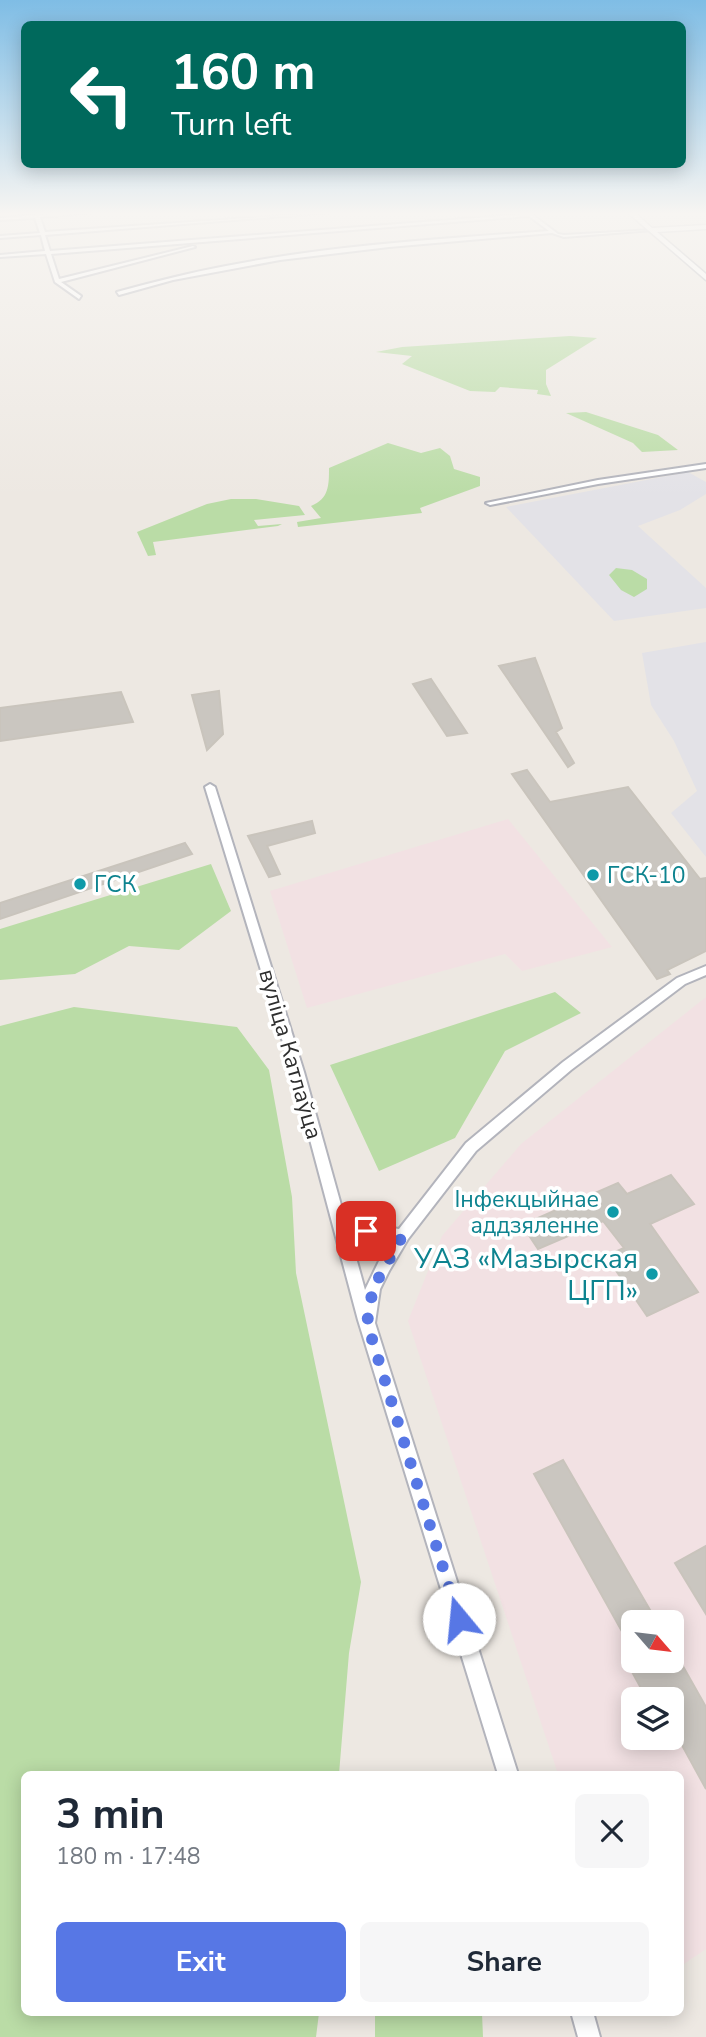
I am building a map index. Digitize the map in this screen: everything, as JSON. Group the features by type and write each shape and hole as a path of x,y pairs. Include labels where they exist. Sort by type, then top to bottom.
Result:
{"street":[{"path":"490,503 598,482 706,466"},
{"name":"вуліца Катлаўца","path":"210,787 298,1072 367,1323 507,1771"},
{"name":"вуліца Катлаўца","path":"367,1323 373,1288 403,1235 471,1147 567,1066 681,981 706,970"},
{"path":"335,1208 366,1231 378,1235 403,1235"},
{"path":"583,2016 589,2037"}],"shaded area":[{"path":"688,472 706,482 706,494 680,510 638,526 706,588 706,608 614,621 506,507"},
{"path":"706,642 706,857 671,813 697,791 674,741 651,705 642,653"},
{"path":"508,819 612,947 522,971 505,954 307,1008 270,891"},
{"path":"706,997 706,1949 684,1964 684,1771 557,1771 408,1321 442,1236 521,1144"}],"green space":[{"path":"570,336 597,338 546,370 546,384 551,396 537,394 538,390 500,387 495,392 470,391 402,364 412,356 376,352 402,347"},
{"path":"586,412 658,435 678,450 642,452 633,443 566,413"},
{"path":"388,443 421,453 440,448 450,456 454,469 480,477 480,486 420,508 422,513 298,527 297,522 321,518 311,506 325,495 329,468"},
{"path":"231,499 256,499 299,506 305,515 254,520 258,526 282,524 278,526 153,542 156,555 148,556 137,532 207,504"},
{"path":"616,568 632,570 647,579 647,589 634,597 621,590 609,575"},
{"path":"211,864 231,911 179,950 129,946 75,974 0,980 0,929"},
{"path":"555,992 581,1013 505,1051 455,1138 379,1171 330,1065"},
{"path":"74,1007 237,1027 269,1070 292,1197 296,1273 361,1582 349,1653 339,1771 21,1771 21,2016 319,2016 316,2037 0,2037 0,1026"},
{"path":"375,2016 482,2016 483,2037 375,2037"}],"building":[{"path":"535,658 562,728 556,732 574,763 568,767 499,666"},
{"path":"431,679 467,733 447,736 413,684"},
{"path":"219,691 223,734 207,750 192,695"},
{"path":"121,692 133,722 0,741 0,708"},
{"path":"527,770 550,802 628,787 700,879 706,878 706,951 667,970 670,974 657,979 512,774"},
{"path":"312,821 315,833 267,846 280,874 269,877 248,836"},
{"name":"ГСК","path":"185,843 192,854 0,919 0,903"},
{"name":"Інфекцыйнае аддзяленне","path":"671,1175 694,1204 650,1224 698,1292 647,1316 606,1256 624,1248 603,1221 538,1249 522,1225 618,1183 627,1194"},
{"path":"563,1460 650,1610 621,1610 621,1630 534,1474"},
{"path":"706,1546 706,1614 675,1563"},
{"path":"684,1668 706,1707 706,1789 684,1749 684,1687 640,1687 633,1673 684,1673"}],"place":[{"name":"ГСК-10","path":"593,875"},
{"name":"ГСК","path":"80,884"},
{"name":"Інфекцыйнае аддзяленне","path":"613,1212"},
{"name":"УАЗ «Мазырская ЦГП»","path":"652,1274"}],"route":[{"path":"366,1231 378,1235 403,1235 373,1288 367,1323 459,1619"}]}
